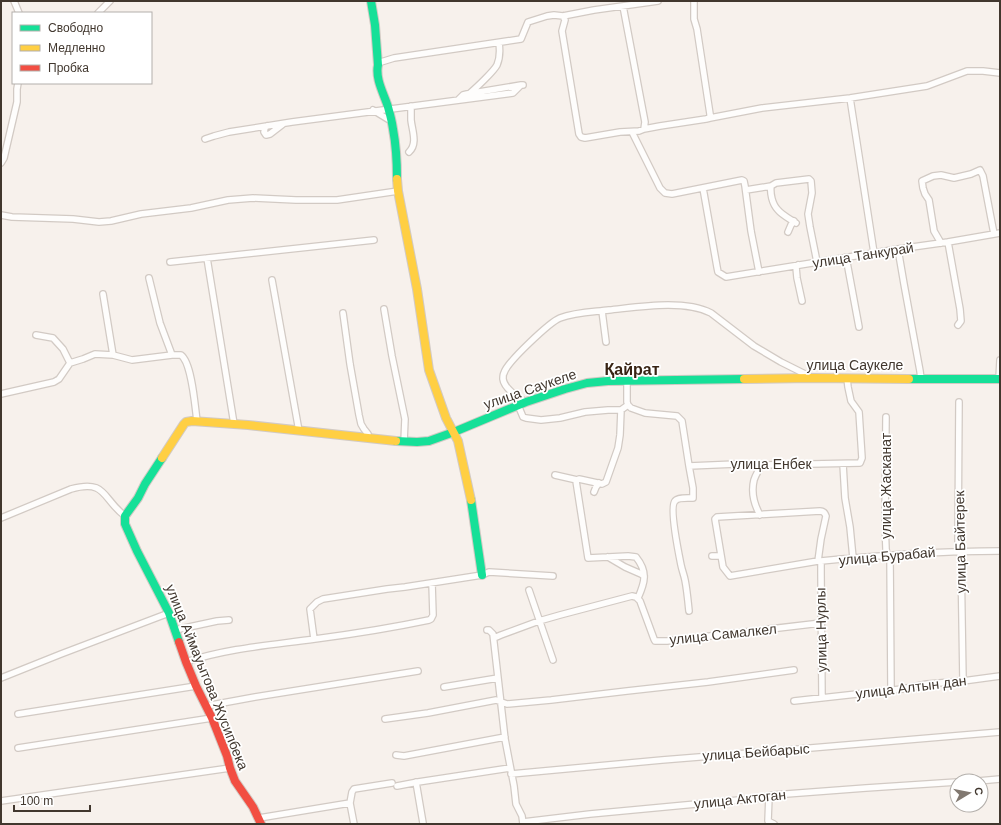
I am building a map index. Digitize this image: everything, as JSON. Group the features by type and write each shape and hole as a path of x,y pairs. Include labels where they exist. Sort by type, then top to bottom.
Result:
{"street":[{"path":"14,1 19,12"},
{"path":"99,12 110,1"},
{"path":"371,1 375,25 378,78 391,121 396,152 398,191 415,282 429,370 446,418 454,432 460,448 470,496 482,575"},
{"path":"378,65 381,62 394,58 520,39 528,22 547,16 563,16 658,1"},
{"path":"694,1 694,19 697,29 710,118"},
{"path":"624,6 645,122 642,130 635,135 636,139"},
{"path":"563,16 565,20 562,31 579,134 581,137 585,138 620,132 632,132 762,108 850,98 927,86 967,71 1000,73"},
{"path":"470,93 497,66 500,50 499,43"},
{"path":"1,162 4,158 17,102 18,84"},
{"path":"205,139 284,123 388,108 411,106 513,93 522,85 470,93 464,95 458,100"},
{"path":"850,98 874,252"},
{"path":"409,152 412,149 414,140 411,120 411,106"},
{"path":"373,110 391,121"},
{"path":"267,126 264,132 266,135 270,134 284,123"},
{"path":"632,132 660,188 665,193 672,194 742,180 744,181 751,231 759,272"},
{"path":"941,243 934,231 929,200 925,194 922,181 933,176 941,175 954,178 980,170 983,176 997,234"},
{"path":"746,190 771,186 776,183 809,179 811,181 812,192 808,214 817,262"},
{"path":"771,186 770,190 772,200 777,210 795,222 791,225 788,232"},
{"name":"улица Танкурай","path":"703,188 718,272 726,277 874,252 997,234"},
{"path":"1,215 12,217 73,219 99,222 111,221 141,214 191,208 228,200 253,198 337,200 398,191"},
{"path":"170,262 374,240"},
{"path":"948,242 960,308 961,321 958,325"},
{"path":"898,249 921,379"},
{"path":"846,257 859,327"},
{"path":"207,258 234,424"},
{"path":"798,265 796,267 797,278 802,302"},
{"path":"149,278 160,323 172,355"},
{"path":"272,280 299,431"},
{"path":"103,294 113,354"},
{"path":"526,402 506,385 503,380 504,373 507,366 520,352 538,334 558,318 574,314 647,306 691,306 704,309 754,346 813,378"},
{"path":"384,309 405,419 404,442"},
{"path":"602,311 606,342"},
{"path":"344,314 350,364 359,415 361,424 368,434 367,437"},
{"path":"36,335 53,338 63,350 70,363"},
{"path":"1,394 54,382 59,379 70,363 95,354 113,354 132,360 181,355 185,358 192,384 197,422"},
{"path":"999,379 1000,360"},
{"name":"улица Саукеле","path":"125,516 186,422 248,425 404,442 417,442 429,441 526,402 587,383 608,381 813,378 999,379"},
{"name":"улица Енбек","path":"689,466 860,463 862,458 859,412 851,401 847,378"},
{"path":"627,381 626,392 628,405 634,410 645,413 677,416 682,421 693,488 693,498 682,498 675,500 673,509 674,525 686,582 689,611"},
{"name":"улица Байтерек","path":"959,402 959,551 961,557 963,681"},
{"path":"518,406 523,417 541,420 560,418 585,412 621,410 628,405"},
{"path":"556,475 604,484 606,482 618,448 621,410"},
{"name":"улица Жасканат","path":"886,417 885,522 886,549 888,555 891,690"},
{"path":"712,556 721,556 715,522 716,518 760,514 756,507 753,490 754,479 760,470 761,464"},
{"path":"843,464 845,498 853,558"},
{"path":"494,638 560,615 632,596 638,598 645,580 641,563 636,557 588,558 577,480"},
{"path":"594,492 599,483"},
{"path":"1,518 70,489 81,486 99,489 119,512 125,516"},
{"name":"улица Нурлы","path":"760,514 820,511 825,513 826,516 820,539 822,698"},
{"name":"улица Аймауытова Жусипбека","path":"125,516 124,520 127,530 169,613 186,662 212,718 227,756 230,768 260,821"},
{"name":"улица Бурабай","path":"721,556 724,567 730,576 820,561 959,551 1000,551"},
{"path":"608,557 644,576"},
{"path":"314,639 310,609 317,602 323,599 482,575 489,572 553,576"},
{"path":"186,662 232,651 284,642 394,627 431,619 432,583"},
{"path":"529,590 553,660"},
{"name":"улица Самалкел","path":"638,598 655,641 667,641 822,623"},
{"path":"1,678 169,613"},
{"path":"175,630 217,621 229,620"},
{"path":"487,630 491,632 494,638 505,738 516,804 522,816 523,823"},
{"path":"385,718 428,713 496,700 507,704 551,700 708,682 794,670"},
{"path":"206,706 418,672"},
{"name":"улица Алтын дан","path":"794,701 1000,676"},
{"path":"444,687 498,678"},
{"path":"18,714 196,686"},
{"path":"18,748 212,718"},
{"name":"улица Бейбарыс","path":"350,803 354,789 511,771 543,770 1000,732"},
{"path":"396,755 404,756 505,738"},
{"path":"1,801 230,768"},
{"path":"989,780 1000,779"},
{"path":"416,782 424,822"},
{"name":"улица Актоган","path":"523,823 590,814 773,795 949,783"},
{"path":"769,796 768,821 774,824"},
{"path":"260,821 350,803 354,824"}],"traffic: fast":[{"path":"371,1 375,25 378,65 377,70 380,86 388,107 392,124 396,147 397,179"},
{"path":"396,441 429,441 526,402 587,383 608,381 744,379"},
{"path":"909,379 1000,379"},
{"path":"162,458 145,484 138,498 125,516 125,524 137,551 169,613 179,642"},
{"path":"471,500 482,575"}],"traffic: slow":[{"path":"397,179 417,289 429,370 446,418 458,441 471,500"},
{"path":"744,379 909,379"},
{"path":"162,458 184,424 192,421 248,425 396,441"}],"traffic: jam":[{"path":"179,642 196,686 212,718 235,781 253,807 261,824"}],"district":[{"name":"Қайрат","path":"632,369"}]}
